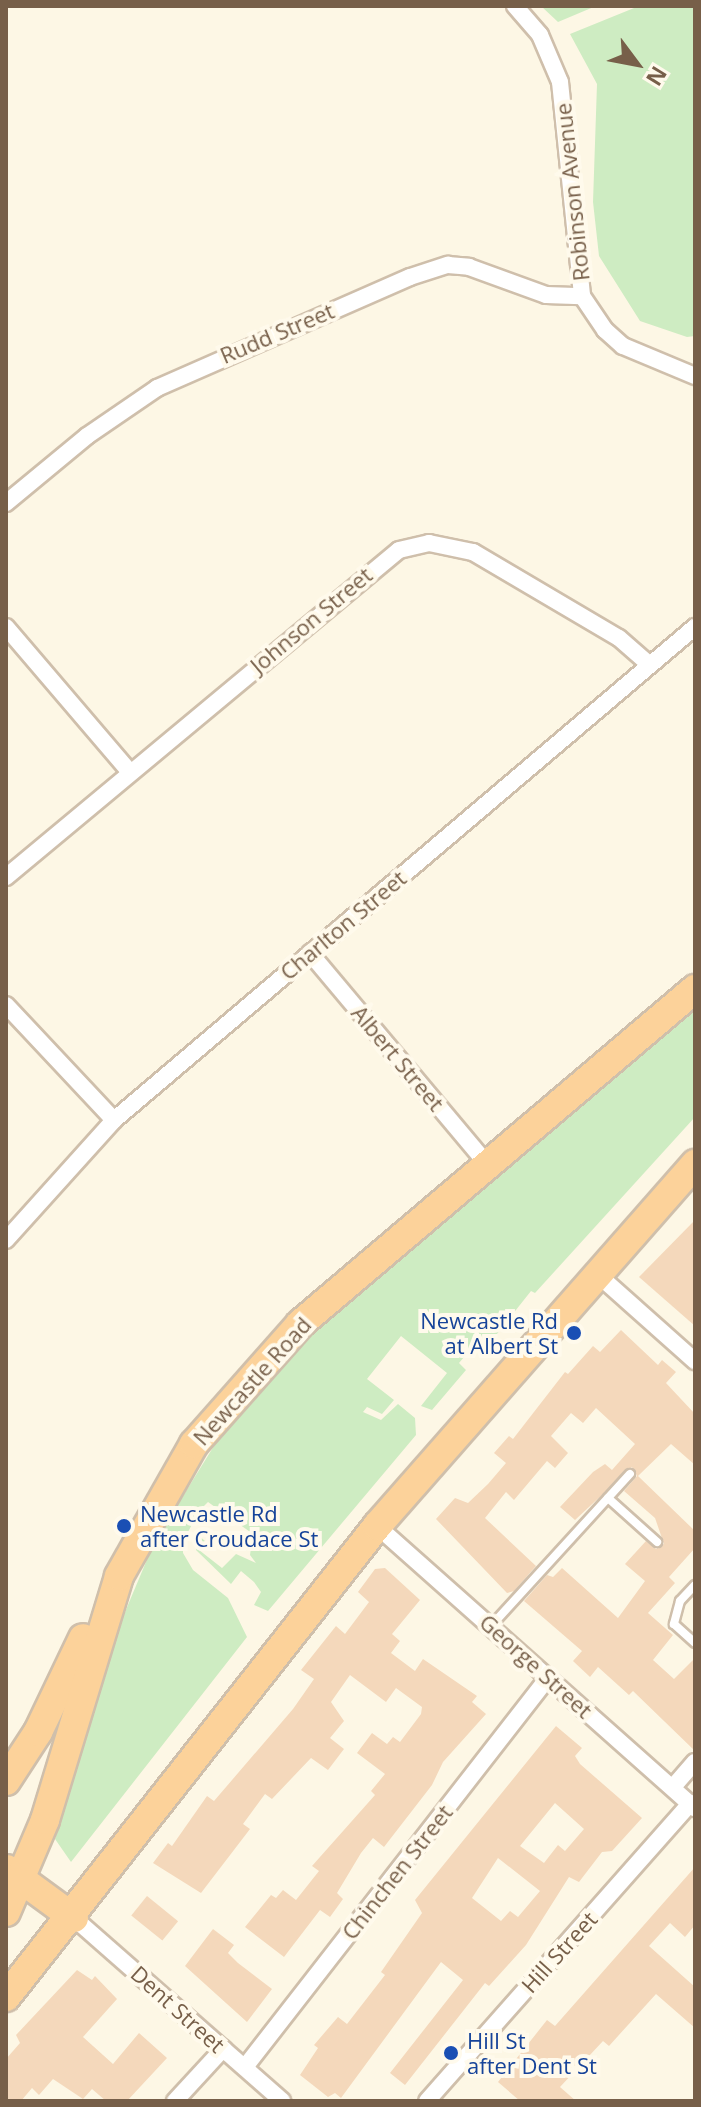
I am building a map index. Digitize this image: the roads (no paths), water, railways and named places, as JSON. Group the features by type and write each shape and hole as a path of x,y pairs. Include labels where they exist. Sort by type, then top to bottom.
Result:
{"highway":[{"name":"Newcastle Road","path":"10,1893 119,1576 163,1491 245,1382 300,1324 695,989"},
{"path":"6,1997 74,1918 377,1526 595,1272 695,1164"},
{"path":"6,1781 38,1732 119,1576"},
{"path":"10,1893 74,1918"}],"street":[{"name":"Robinson Avenue","path":"515,6 540,35 560,82 582,296 605,330 623,346 695,376"},
{"name":"Rudd Street","path":"6,503 87,436 157,388 410,277 448,265 469,267 546,295 582,296"},
{"name":"Johnson Street","path":"6,877 374,566 414,545 444,544 473,552 619,638 650,665"},
{"path":"6,627 130,772"},
{"name":"Charlton Street","path":"6,1240 114,1120 695,627"},
{"name":"Albert Street","path":"310,953 487,1164"},
{"path":"6,1005 114,1120"},
{"path":"595,1272 695,1361"},
{"name":"George Street","path":"377,1526 693,1806"},
{"name":"Chinchen Street","path":"245,2067 549,1677"},
{"path":"673,1787 695,1762"},
{"name":"Hill Street","path":"427,2101 693,1806"},
{"name":"Dent Street","path":"74,1918 282,2101"},
{"path":"175,2101 223,2049"}],"lane":[{"path":"491,1626 630,1474"},
{"path":"608,1498 657,1542"},
{"path":"695,1585 680,1601 674,1624 695,1643"}],"place":[{"name":"Newcastle Rd at Albert St","path":"574,1333"},
{"name":"Newcastle Rd after Croudace St","path":"124,1526"},
{"name":"Hill St after Dent St","path":"451,2053"}]}
